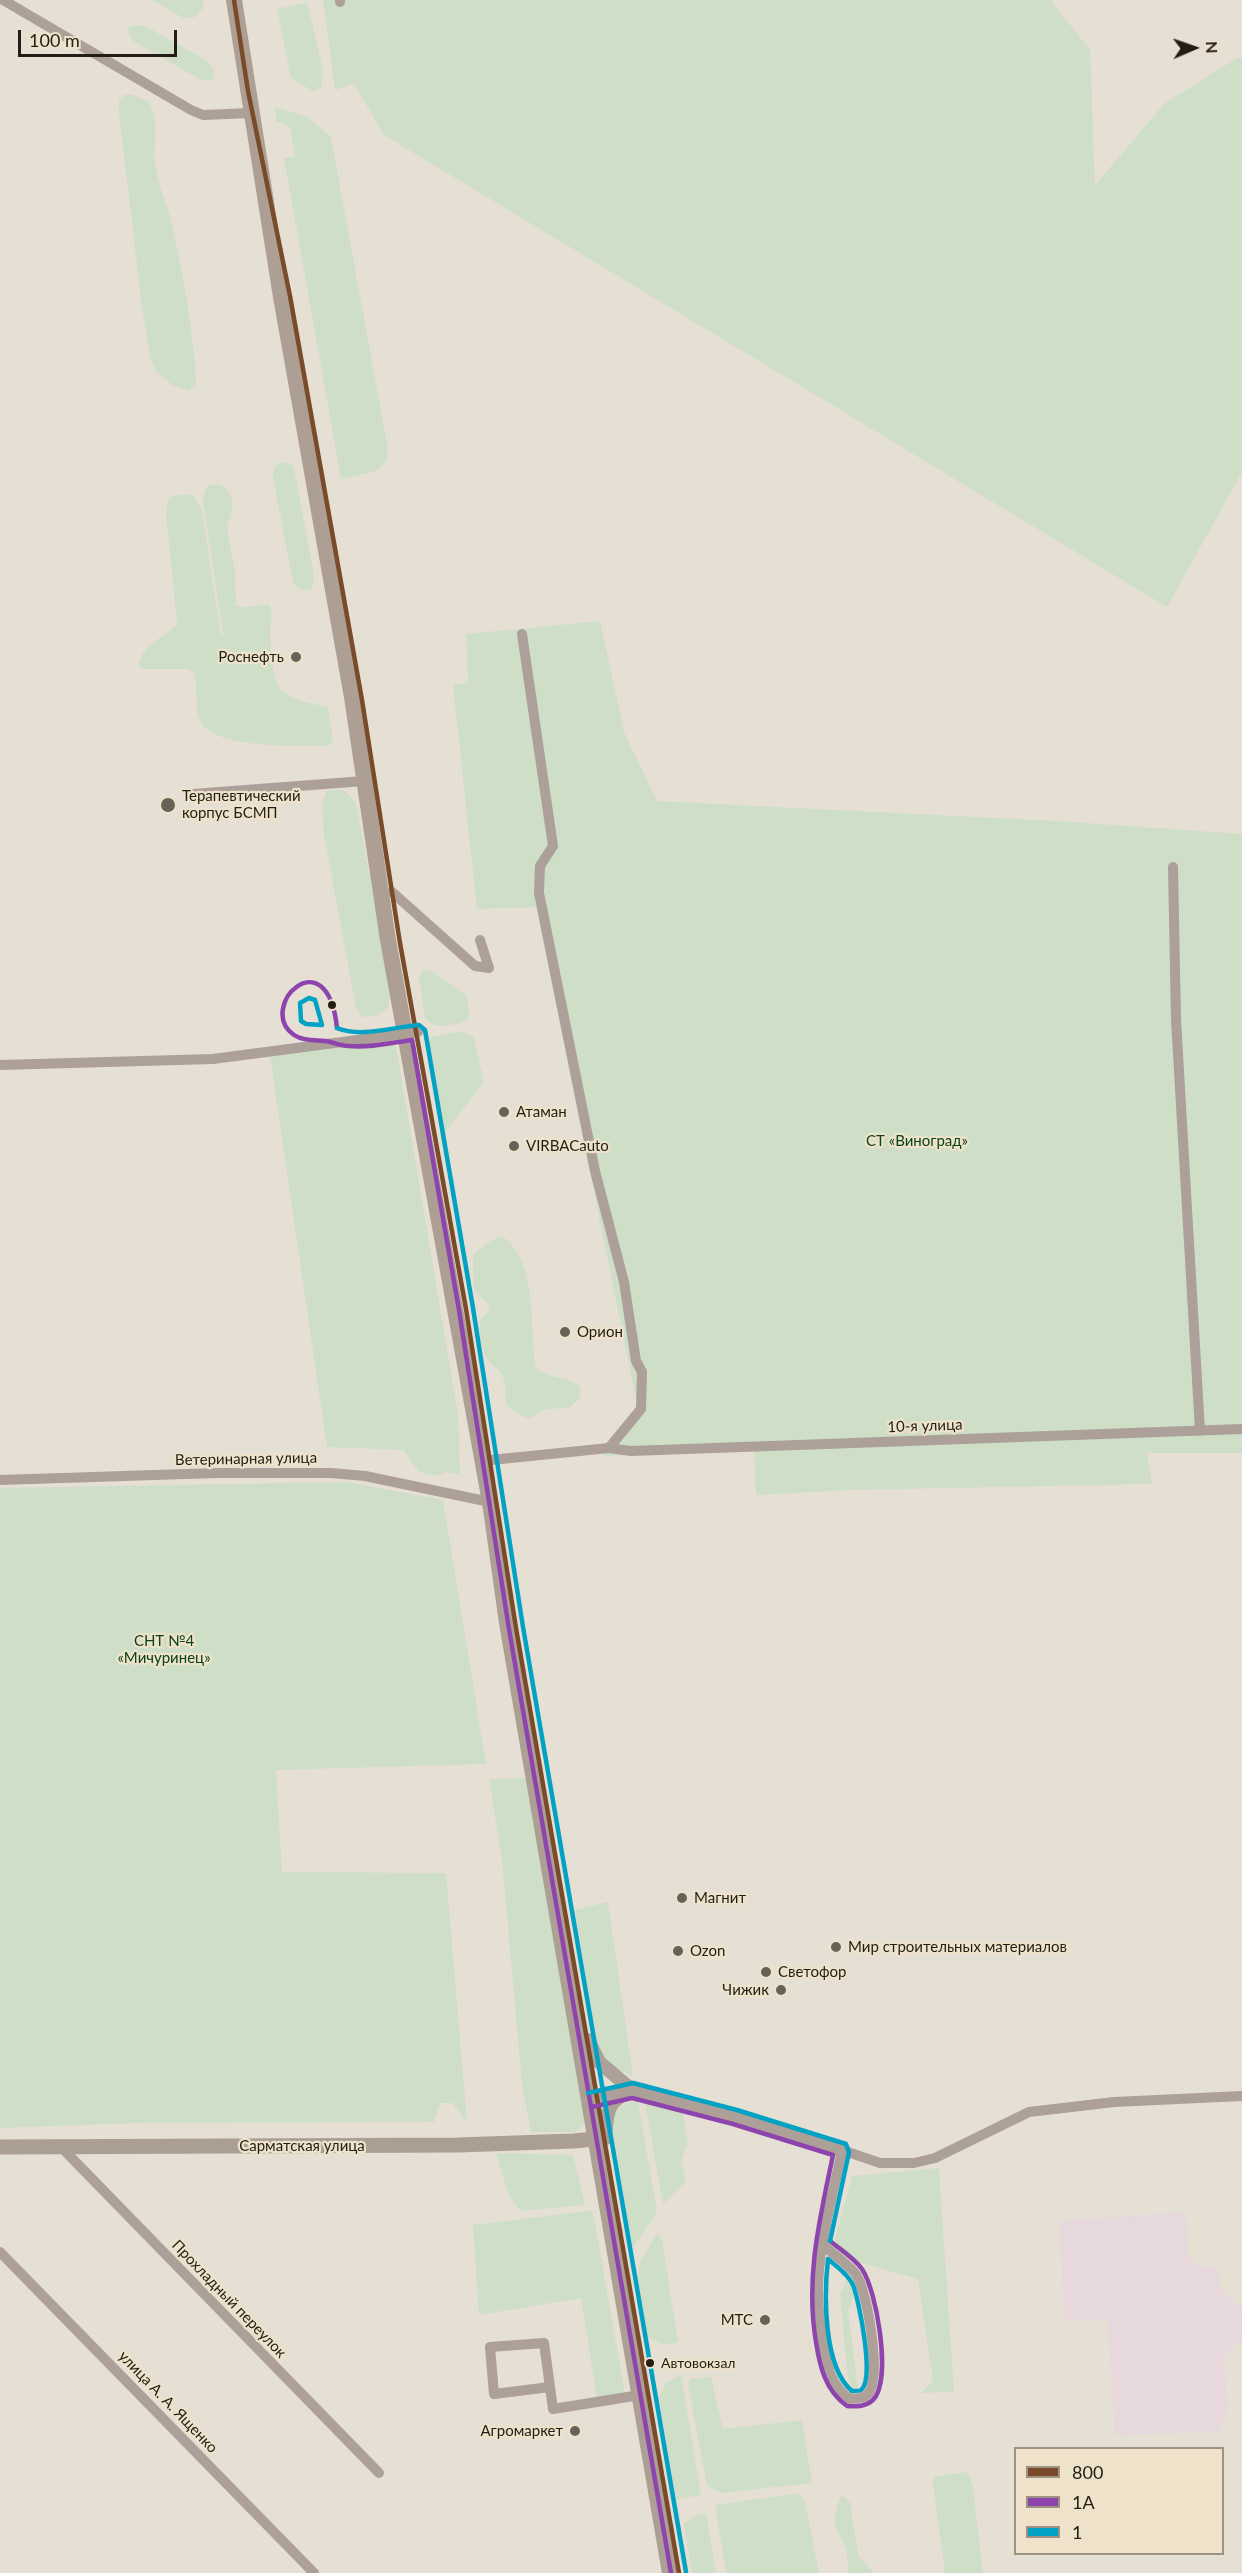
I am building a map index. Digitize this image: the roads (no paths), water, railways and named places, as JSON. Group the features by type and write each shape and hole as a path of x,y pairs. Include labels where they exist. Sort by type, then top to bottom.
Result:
{"main road":[{"path":"234,0 251,113 362,700 412,1032 588,2040 594,2098"},
{"path":"248,91 286,297 388,940 412,1032 491,1460 507,1623 594,2098 670,2573"},
{"path":"600,2138 679,2573"},
{"name":"Сарматская улица","path":"0,2146 458,2145 600,2138"}],"street":[{"path":"3,0 191,110 203,115 251,113"},
{"path":"522,634 553,846 540,866 539,892 595,1171 624,1282 636,1361 642,1372 640,1410 609,1448"},
{"path":"193,794 364,781"},
{"path":"1173,867 1176,1020 1200,1431"},
{"path":"392,892 475,966 489,968 480,940"},
{"path":"0,1065 213,1059 412,1032"},
{"name":"10-я улица","path":"491,1460 609,1448 643,1451 1242,1429"},
{"name":"Ветеринарная улица","path":"0,1480 217,1473 331,1473 365,1476 494,1504"},
{"path":"588,2040 599,2062 632,2090 735,2117 880,2163 914,2163 935,2158 1029,2112 1114,2102 1242,2096"},
{"path":"594,2098 632,2090"},
{"path":"600,2138 612,2103 632,2090"},
{"name":"Прохладный переулок","path":"58,2145 379,2473"},
{"path":"823,2245 855,2273 865,2293 869,2315 873,2379 870,2391 864,2397 850,2399 841,2393 832,2382 822,2331 818,2293 823,2245 842,2150"},
{"name":"улица А. А. Ященко","path":"0,2252 314,2573"},
{"path":"550,2387 494,2394 490,2347 544,2343 550,2387 553,2409 640,2395"}],"place":[{"name":"Роснефть","path":"296,657"},
{"name":"Терапевтический корпус БСМП","path":"168,805"},
{"name":"Атаман","path":"504,1112"},
{"name":"VIRBACauto","path":"514,1146"},
{"name":"Орион","path":"565,1332"},
{"name":"Магнит","path":"682,1898"},
{"name":"Мир строительных материалов","path":"836,1947"},
{"name":"Ozon","path":"678,1951"},
{"name":"Светофор","path":"766,1972"},
{"name":"Чижик","path":"781,1990"},
{"name":"МТС","path":"765,2320"},
{"name":"Автовокзал","path":"650,2363"},
{"name":"Агромаркет","path":"575,2431"}],"park label":[{"name":"СТ «Виноград»","path":"917,1141"},
{"name":"СНТ №4 «Мичуринец»","path":"164,1650"}]}
